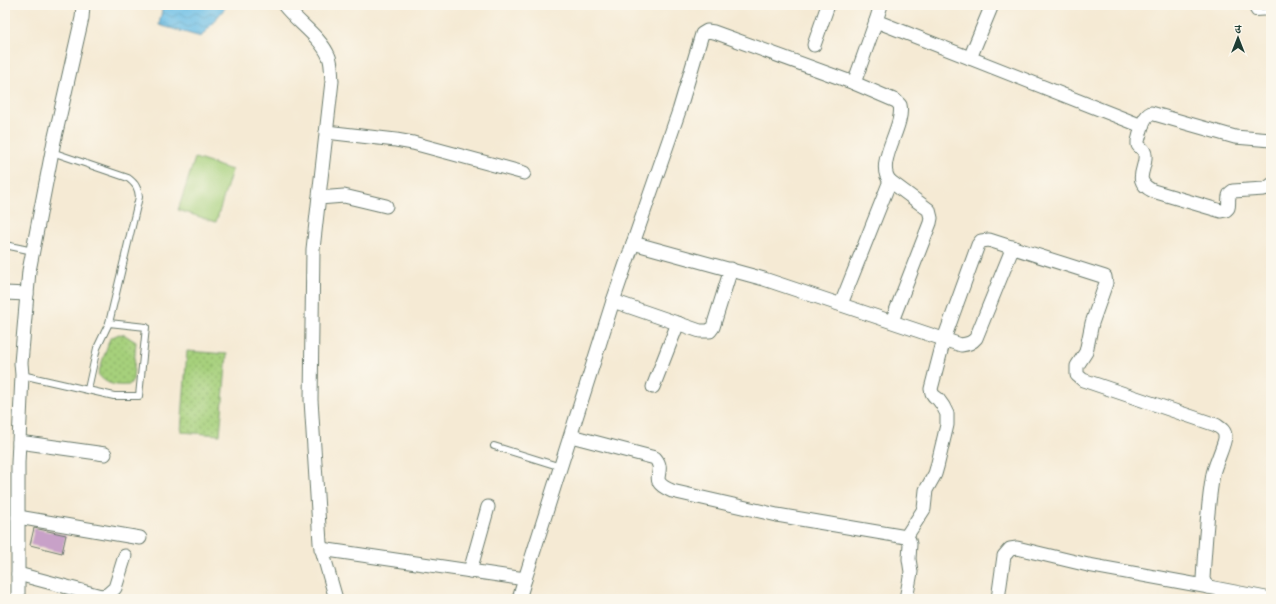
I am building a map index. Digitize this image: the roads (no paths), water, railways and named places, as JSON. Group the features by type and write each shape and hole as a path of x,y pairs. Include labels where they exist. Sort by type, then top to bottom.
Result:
{"street":[{"path":"18,599 21,363 29,270 52,152 82,18 83,5"},
{"path":"284,5 289,12 323,46 329,58 332,81 313,249 311,400 320,543 336,599"},
{"path":"814,45 828,5"},
{"path":"854,83 881,5"},
{"path":"970,58 992,5"},
{"path":"876,21 1142,126"},
{"path":"519,599 613,300 679,111 702,34 714,32 854,83 900,104 900,115 885,167 887,177 890,181 929,210 931,218 892,321"},
{"path":"1271,148 1271,140 1235,137 1156,113 1151,113 1144,118 1138,141 1138,145 1144,149 1146,153 1141,177 1144,186 1153,191 1221,211 1228,208 1228,196 1230,192 1264,189 1271,185"},
{"path":"326,132 412,143 524,173"},
{"path":"841,304 890,181"},
{"path":"319,198 344,196 386,206"},
{"path":"906,537 924,509 926,490 935,474 946,425 947,414 942,402 934,396 931,389 944,339 980,241 989,240 1105,277 1106,283 1092,323 1088,347 1077,366 1076,371 1079,378 1216,425 1225,433 1225,438 1214,467 1207,513 1203,580 1209,587"},
{"path":"633,243 731,269 841,304 961,345 973,342 976,338 1013,248"},
{"path":"613,300 700,331 710,331 713,328 731,269"},
{"path":"5,293 27,294"},
{"path":"653,386 678,323"},
{"path":"571,436 655,458 659,466 659,483 663,487 672,491 777,515 906,537"},
{"path":"19,442 105,454"},
{"path":"470,572 488,507"},
{"path":"18,517 140,538"},
{"path":"906,537 910,544 909,559 911,572 906,599"},
{"path":"998,599 1004,556 1010,549 1017,548 1088,565 1271,599"},
{"path":"321,549 525,580"},
{"path":"18,574 101,596 107,595 115,588 125,556"}],"lane":[{"path":"1254,5 1253,10 1255,12 1271,12"},
{"path":"52,152 128,178 135,183 138,189 139,197 109,322 97,348 88,389"},
{"path":"5,244 33,251"},
{"path":"22,375 114,396 139,396 146,327 109,322"},
{"path":"494,446 561,467"}],"water":[{"path":"163,5 225,5 225,8 201,37 159,25"}]}
